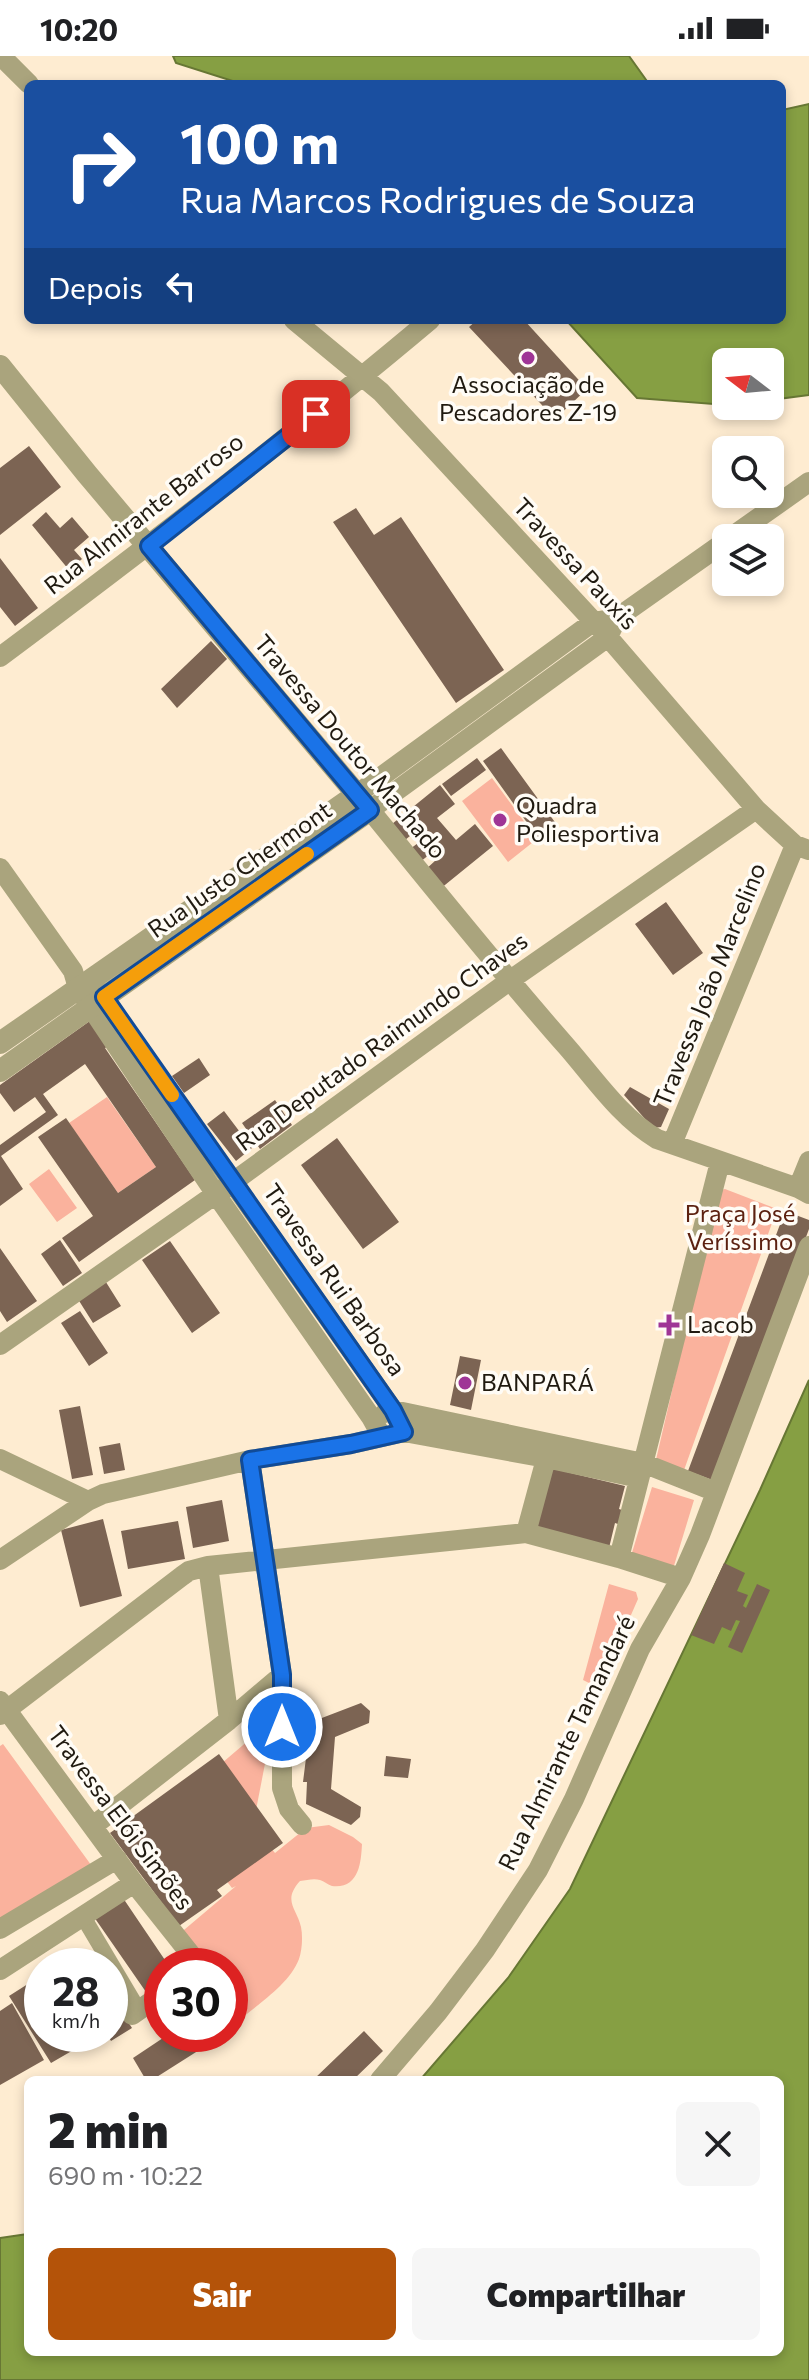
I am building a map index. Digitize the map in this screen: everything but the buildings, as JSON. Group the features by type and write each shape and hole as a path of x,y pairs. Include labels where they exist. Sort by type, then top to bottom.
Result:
{"street":[{"path":"1,56 25,80"},
{"name":"Travessa Pauxis","path":"299,324 381,392 593,622 612,628 756,809 802,848"},
{"name":"Rua Almirante Barroso","path":"0,657 149,546 425,324"},
{"name":"Travessa Doutor Machado","path":"0,366 509,981 617,1106 651,1136 804,1191"},
{"name":"Rua Justo Chermont","path":"749,524 809,482"},
{"name":"Rua Justo Chermont","path":"0,1043 87,989 363,802 612,628 712,551"},
{"name":"Rua Justo Chermont","path":"363,802 593,622"},
{"name":"Rua Deputado Raimundo Chaves","path":"0,1345 224,1188 509,981 756,809"},
{"name":"Travessa João Marcelino","path":"672,1144 802,848"},
{"name":"Travessa Rui Barbosa","path":"0,868 224,1188 382,1437"},
{"name":"Rua Justo Chermont","path":"0,1071 87,989"},
{"path":"804,1191 809,1161"},
{"path":"619,1558 720,1162"},
{"name":"Travessa Rui Barbosa","path":"224,1188 393,1410 404,1432"},
{"name":"Rua Almirante Tamandaré","path":"383,2076 485,1950 538,1870 574,1799 640,1649 681,1578 809,1246"},
{"path":"351,1444 371,1417 393,1410 716,1492"},
{"path":"0,1560 88,1501 116,1490 250,1460 404,1432 548,1450"},
{"path":"526,1533 548,1450"},
{"path":"0,1459 88,1501"},
{"path":"250,1460 282,1675 282,1788 289,1809 302,1825"},
{"path":"2,1709 189,1571 208,1566 526,1533 681,1578"},
{"path":"208,1566 229,1720"},
{"path":"93,1826 282,1675"},
{"name":"Travessa Elói Simões","path":"2,1709 186,1948"},
{"path":"0,1929 117,1859"},
{"path":"0,1970 134,1883"},
{"path":"82,1915 135,2013 144,2007"}],"green space":[{"name":"Quadra Poliesportiva","path":"492,778 537,839 508,862 462,801"},
{"path":"107,1097 156,1167 118,1193 69,1123"},
{"path":"49,1169 77,1208 57,1222 29,1184"},
{"name":"Praça José Veríssimo","path":"721,1190 777,1209 683,1473 655,1464 716,1201"},
{"path":"652,1487 694,1500 673,1569 631,1556"},
{"path":"609,1584 636,1592 638,1599 599,1688 583,1680"},
{"path":"262,1729 269,1732 270,1738 256,1810 222,1763"},
{"path":"3,1744 94,1869 0,1925 0,1746"},
{"path":"329,1825 362,1844 357,1873 341,1886 332,1886 318,1879 300,1881 291,1899 302,1931 299,1959 282,1984 248,2013 248,1948 188,1948 178,1935 236,1886 232,1888 212,1862 255,1828 275,1853 306,1828"}],"shaded area":[{"path":"173,56 629,56 646,80 229,80 176,63"},
{"path":"809,104 809,395 784,398 784,348 712,348 712,404 637,398 570,324 786,324 786,109"},
{"path":"809,1380 809,2380 0,2380 0,2238 24,2235 24,2356 784,2356 784,2076 423,2076 508,1978 570,1889"}],"slow traffic":[{"path":"172,1095 104,997 307,854"}],"place":[{"name":"Associação de Pescadores Z-19","path":"528,358"},
{"name":"Quadra Poliesportiva","path":"500,820"},
{"name":"Lacob","path":"669,1325"},
{"name":"BANPARÁ","path":"465,1383"}],"route":[{"path":"282,1727 282,1675 250,1460 404,1432 393,1410 104,997 370,810 149,546 316,414"}]}
